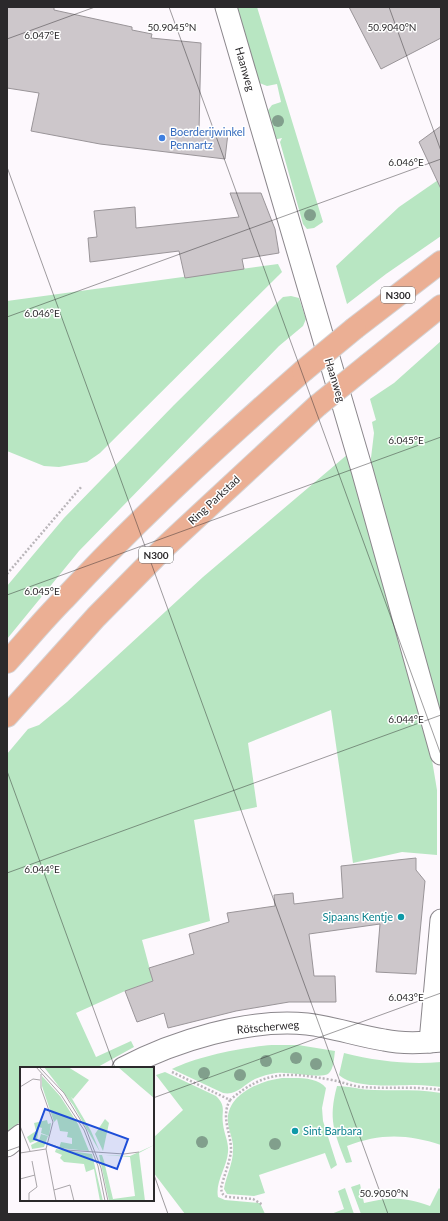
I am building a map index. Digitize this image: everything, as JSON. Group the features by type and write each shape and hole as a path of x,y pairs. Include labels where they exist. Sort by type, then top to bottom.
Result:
{"highway":[{"name":"N300","path":"7,662 64,599 201,463 304,371 355,328 441,262"},
{"name":"Ring Parkstad","path":"7,716 96,617 166,546 317,406 441,306"}],"street":[{"name":"Haanweg","path":"226,7 362,470 441,754"},
{"path":"436,1042 441,920"},
{"name":"Rötscherweg","path":"125,1067 161,1051 192,1040 223,1031 251,1026 305,1024 325,1027 385,1041 436,1042"},
{"path":"7,1146 20,1136"}],"path":[{"path":"7,574 82,486"},
{"path":"161,1051 168,1070 230,1100"},
{"path":"263,1205 253,1199 224,1196 221,1188 231,1150 225,1117 226,1110 230,1100 254,1083 278,1075 306,1076 360,1086 441,1090"}],"green space":[{"path":"234,7 257,7 323,222 314,228 307,229 303,224 280,142 282,138 273,140 266,113 272,105 281,102 277,84 267,86 257,82"},
{"path":"441,178 441,236 386,274 347,304 336,266 399,207"},
{"path":"278,264 282,272 100,453 87,462 59,467 44,466 7,451 7,301"},
{"path":"291,296 299,298 306,319 303,326 279,346 79,551 7,639 7,586 64,518 174,405 283,297"},
{"path":"441,341 441,727 370,466 374,433 372,422 376,420 370,399 394,383"},
{"path":"348,454 429,742 437,790 437,855 402,852 353,863 331,710 248,743 257,807 194,820 210,921 142,940 153,981 125,991 76,1013 96,1057 131,1041 134,1047 98,1067 20,1067 20,1122 7,1133 7,754 28,729 39,725 67,702 203,577"},
{"path":"272,1045 298,1045 335,1051 331,1070 328,1074 318,1076 282,1073 271,1074 255,1079 232,1093 223,1093 172,1069 208,1056"},
{"path":"344,1053 392,1062 441,1062 441,1087 419,1085 387,1086 365,1084 346,1079 339,1075"},
{"path":"165,1072 216,1096 223,1106 223,1124 228,1145 226,1163 218,1186 218,1197 225,1200 260,1203 265,1214 185,1214 154,1173 154,1137 183,1110 156,1075"},
{"path":"282,1078 300,1078 317,1081 326,1088 322,1108 323,1121 337,1165 331,1169 325,1153 259,1175 265,1193 254,1196 227,1194 224,1189 232,1160 233,1150 233,1143 228,1123 232,1105 238,1097 254,1086 263,1082"},
{"path":"337,1086 369,1090 441,1093 441,1145 429,1141 394,1136 371,1139 347,1146 352,1162 346,1163 338,1142 333,1117 334,1098"},
{"path":"360,1184 364,1203 397,1199 413,1201 430,1206 439,1188 441,1190 441,1214 361,1214 351,1187"},
{"path":"345,1188 354,1214 331,1214 344,1209 338,1191"}],"building":[{"path":"7,7 54,7 54,10 132,27 132,30 152,34 151,38 201,43 199,130 228,133 225,159 100,144 31,131 39,93 7,88"},
{"path":"349,7 441,7 441,38 381,69"},
{"path":"441,126 441,189 419,142"},
{"path":"230,193 261,193 275,229 279,253 242,259 244,269 185,278 179,251 90,262 88,238 97,237 94,211 135,207 136,228 239,217"},
{"path":"416,858 416,870 425,881 416,974 376,972 380,924 309,934 314,976 335,976 336,1002 289,1002 236,1011 168,1028 164,1013 137,1022 125,991 153,981 149,968 194,954 189,934 229,922 227,913 275,906 274,895 293,893 294,904 343,898 341,866"}],"place":[{"name":"Boerderijwinkel Pennartz","path":"162,138"},
{"name":"Sjpaans Kentje","path":"401,917"},
{"name":"Sint Barbara","path":"295,1131"}]}
